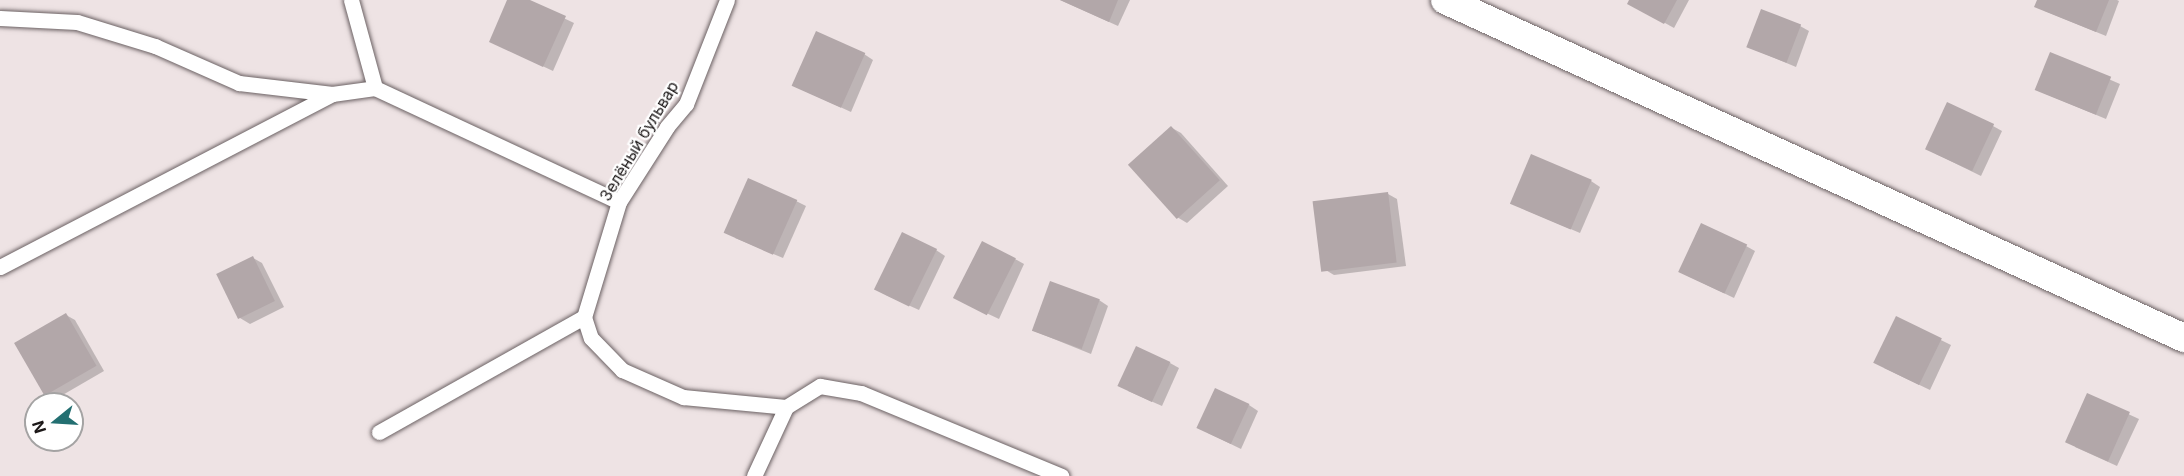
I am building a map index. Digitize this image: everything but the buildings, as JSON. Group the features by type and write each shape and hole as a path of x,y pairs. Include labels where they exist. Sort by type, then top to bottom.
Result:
{"street":[{"path":"1445,0 2184,338"}],"lane":[{"path":"351,0 375,88"},
{"name":"Зелёный бульвар","path":"584,317 619,202 667,127 686,104 727,0"},
{"path":"0,18 76,22 155,46 239,83 332,94 375,88 619,202"},
{"path":"0,267 332,94"},
{"path":"379,432 584,317 591,338 622,370 683,398 786,407"},
{"path":"754,476 786,407 820,386 861,393 1061,476"}]}
